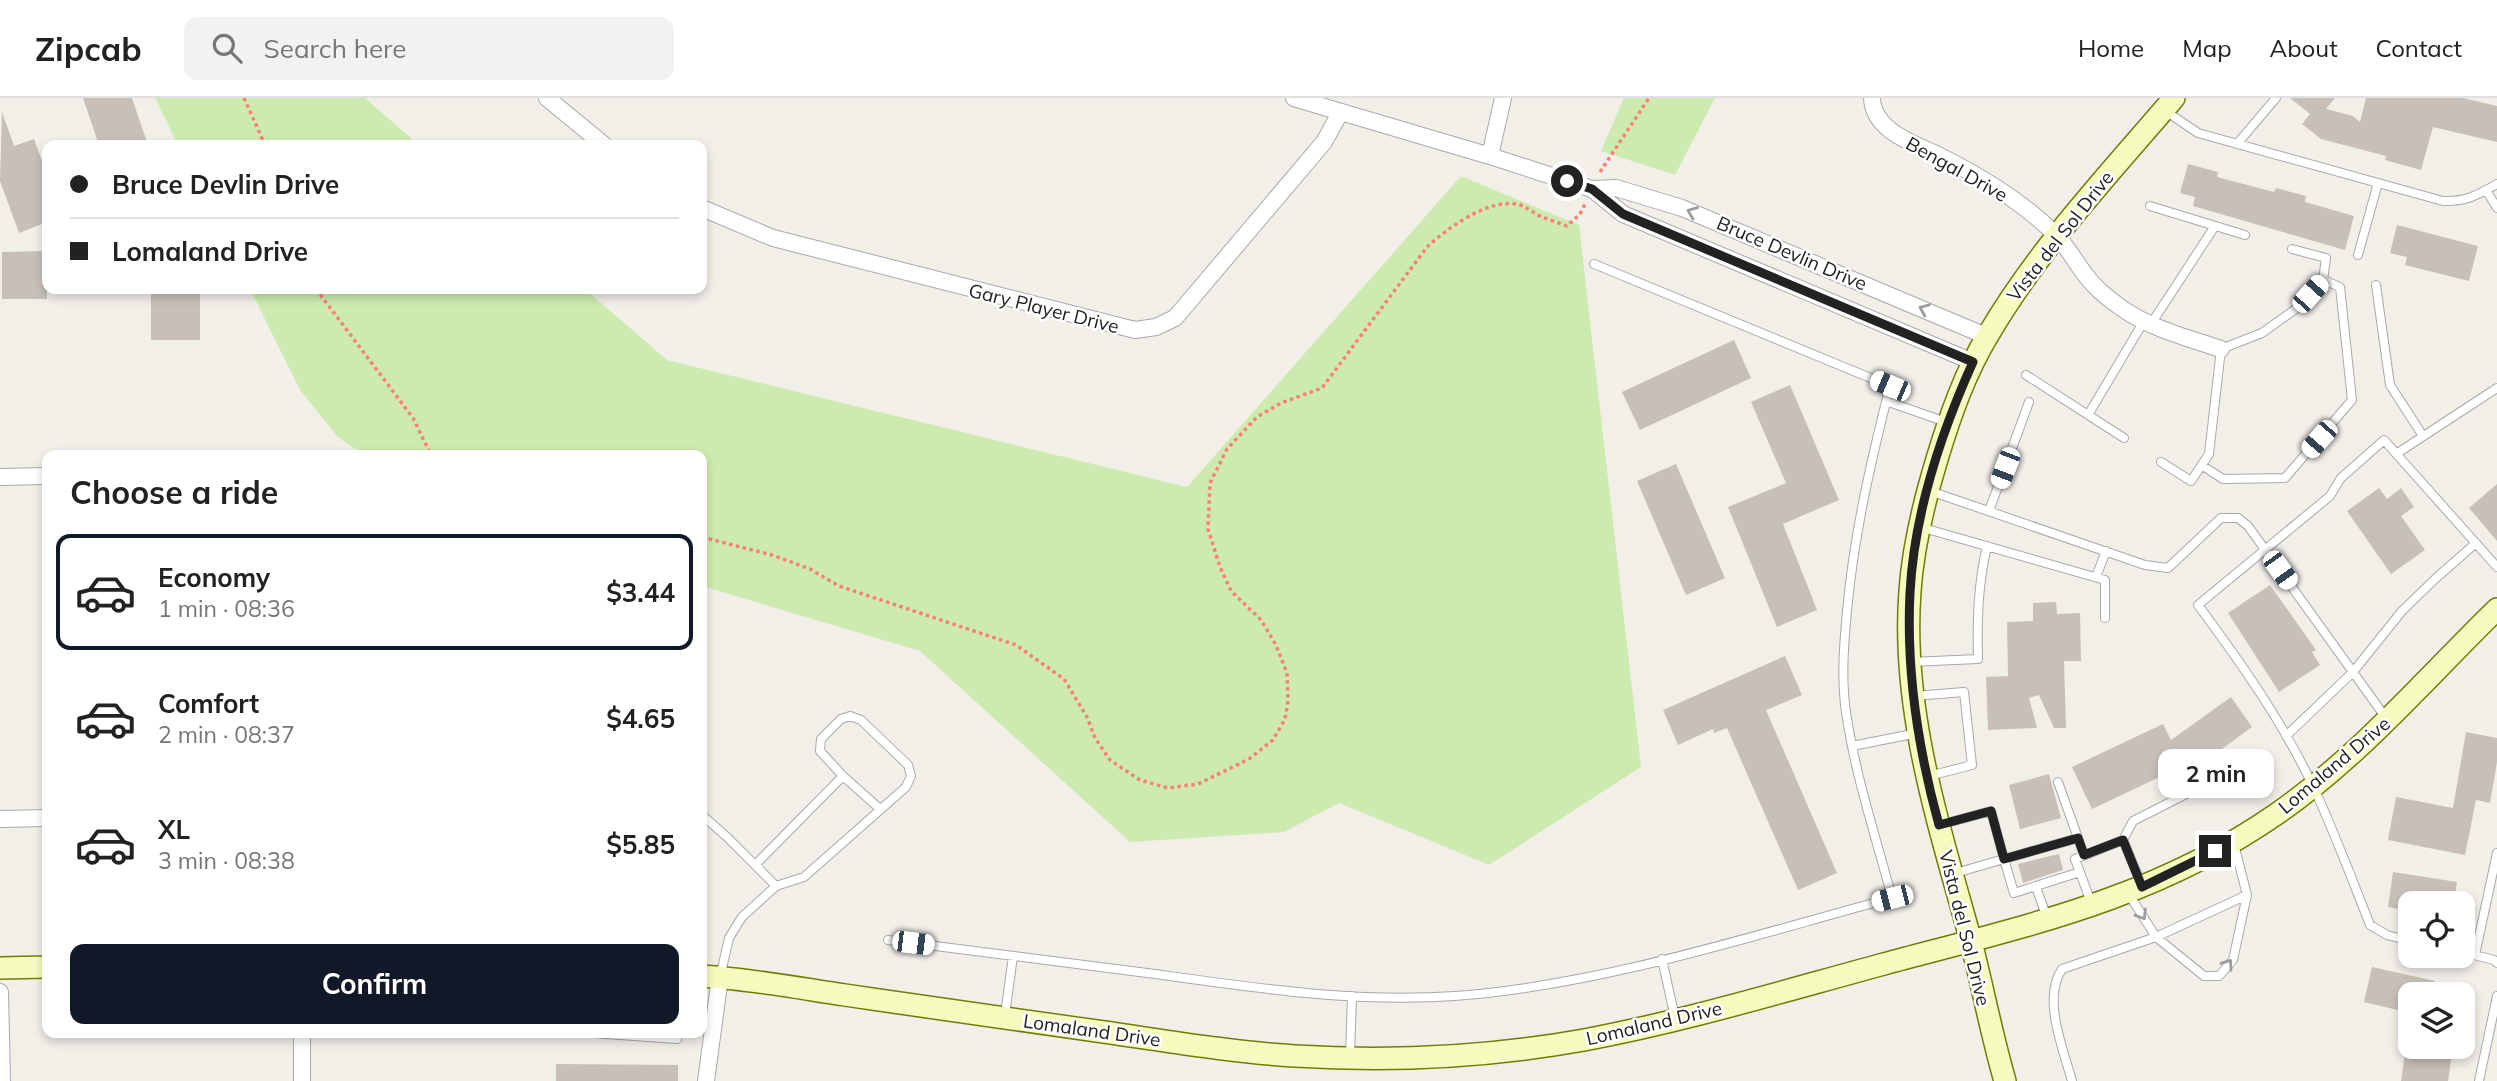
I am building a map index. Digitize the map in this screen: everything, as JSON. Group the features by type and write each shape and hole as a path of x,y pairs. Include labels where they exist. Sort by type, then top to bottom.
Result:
{"street":[{"path":"547,98 598,140"},
{"name":"Bruce Devlin Drive","path":"1294,98 1592,189 1616,188 1682,208 1986,337"},
{"path":"1490,156 1503,98"},
{"name":"Bengal Drive","path":"1872,98 1872,106 1880,121 1900,137 2002,190 2056,236 2094,286 2123,309 2147,322 2221,349"},
{"name":"Vista del Sol Drive","path":"2005,1081 1983,1000 1971,941 1926,777 1918,733 1910,662 1910,590 1920,527 1928,490 1949,423 1986,337 2056,236 2169,104"},
{"name":"Gary Player Drive","path":"707,210 773,238 1135,331 1156,327 1175,317 1324,142 1340,113"},
{"name":"Bruce Devlin Drive","path":"1592,189 1623,214 1973,362"},
{"path":"0,477 42,476"},
{"name":"Lomaland Drive","path":"711,977 1244,1051 1350,1058 1415,1058 1534,1048 1605,1035 1676,1019 2048,921 2092,907 2177,872 2278,813 2340,765 2389,720 2497,610"},
{"path":"0,819 42,818"},
{"path":"0,968 42,967"},
{"path":"706,1081 711,977"},
{"path":"0,992 2,1081"},
{"path":"302,1038 302,1081"}],"lane":[{"path":"2237,144 2276,98"},
{"path":"2169,104 2197,133 2443,201 2459,202 2475,197 2497,184"},
{"path":"2358,255 2378,183"},
{"path":"2486,190 2497,208"},
{"path":"2150,206 2245,235"},
{"path":"2088,415 2147,322 2215,226"},
{"path":"2161,462 2191,481 2209,454 2221,349 2262,333 2297,309 2323,280 2326,258 2292,249"},
{"path":"888,940 1276,991 1352,996 1454,996 1535,986 1662,959 1892,898 1852,746 1846,710 1843,652 1851,560 1871,458 1890,386 1594,264"},
{"path":"2203,466 2223,479 2285,478 2352,400 2340,287 2323,280"},
{"path":"2376,285 2390,385 2423,436"},
{"path":"2026,375 2124,438"},
{"path":"2396,454 2497,388"},
{"path":"1886,401 1949,423"},
{"path":"1989,511 2029,402"},
{"path":"2398,938 2387,936 2370,925 2313,786 2287,736 2250,675 2198,605 2330,496 2341,478 2384,440 2497,567"},
{"path":"1928,490 2145,565 2168,568 2221,517 2238,518 2248,526 2389,720"},
{"path":"1920,527 2105,580 2105,618"},
{"path":"2287,736 2353,672 2402,611 2476,544"},
{"path":"1910,662 1978,659 1977,608 1980,575 1987,546"},
{"path":"2096,577 2106,551"},
{"path":"1913,696 1964,692 1972,765 1926,777"},
{"path":"711,977 742,917 776,886 804,877 906,787 911,776 908,765 861,720 850,716 841,719 821,739 820,751 880,809"},
{"path":"1852,746 1918,733"},
{"path":"755,865 843,776"},
{"path":"2059,782 2084,855"},
{"path":"2092,907 2076,859 2123,840 2133,821 2200,787"},
{"path":"1939,825 1991,811 2014,893 2080,872"},
{"path":"707,820 776,886"},
{"path":"1952,874 2004,859 2034,856 2078,838"},
{"path":"2123,840 2135,890 2156,937 2204,976 2219,976 2233,960 2247,895 2234,840"},
{"path":"2497,853 2475,955 2497,963"},
{"path":"2040,884 2048,921"},
{"path":"2072,1081 2052,1002 2054,980 2062,969 2156,937 2247,895"},
{"path":"1004,1018 1013,956"},
{"path":"1662,959 1676,1019"},
{"path":"1350,1058 1352,996"},
{"path":"2479,1081 2497,996"},
{"path":"657,1038 677,1040"}],"path":[{"path":"244,98 263,140"},
{"path":"707,538 772,555 810,569 839,586 1016,645 1064,679 1087,717 1095,738 1110,760 1140,780 1168,788 1198,785 1249,759 1273,740 1285,719 1288,701 1287,673 1276,645 1261,620 1231,591 1208,529 1210,483 1227,449 1257,417 1280,403 1322,388 1427,247 1449,228 1506,203 1522,205 1567,226 1580,214 1601,168 1649,98"},
{"path":"320,294 413,418 429,450"}],"green space":[{"path":"155,98 365,98 413,140 176,140"},
{"path":"1624,98 1715,98 1675,175 1601,151"},
{"path":"1461,176 1579,225 1641,767 1489,865 1339,803 1284,832 1130,842 920,651 707,587 707,450 357,450 338,437 300,390 252,294 591,294 667,360 1187,487"}],"building":[{"path":"83,98 132,98 146,140 97,140"},
{"path":"2290,98 2335,98 2326,109 2353,116 2360,122 2366,98 2463,98 2497,106 2497,142 2433,127 2421,170 2385,160 2386,156 2321,139 2302,124 2310,114"},
{"path":"2,112 14,146 34,139 42,161 42,224 19,233 0,181"},
{"path":"2188,164 2218,172 2217,177 2274,192 2276,188 2306,196 2305,202 2354,216 2345,250 2193,206 2195,197 2180,193"},
{"path":"2397,225 2478,246 2469,281 2405,265 2407,257 2390,253"},
{"path":"42,251 42,294 47,294 47,299 2,299 2,252"},
{"path":"151,294 200,294 200,340 151,340"},
{"path":"1734,340 1751,378 1640,430 1622,392"},
{"path":"1790,385 1839,500 1783,524 1817,610 1777,627 1728,507 1786,483 1751,402"},
{"path":"1676,464 1725,578 1686,595 1637,481"},
{"path":"2497,484 2497,541 2469,508"},
{"path":"2379,488 2387,499 2401,488 2414,507 2401,516 2425,550 2391,574 2347,511"},
{"path":"2270,585 2316,650 2312,652 2320,665 2279,692 2228,613"},
{"path":"2056,602 2057,614 2080,613 2081,661 2064,661 2066,728 2054,728 2039,695 2029,698 2037,728 1988,730 1986,677 2008,676 2007,622 2033,621 2033,603"},
{"path":"1785,656 1802,695 1766,710 1837,873 1798,890 1727,728 1714,733 1713,729 1678,745 1663,710"},
{"path":"2231,697 2252,727 2207,760 2204,756 2092,809 2072,767 2163,724 2171,740"},
{"path":"2466,732 2497,738 2497,762 2490,803 2476,800 2465,855 2388,840 2396,797 2453,808"},
{"path":"2049,774 2061,818 2020,829 2009,785"},
{"path":"2059,854 2063,870 2023,883 2018,864"},
{"path":"2393,872 2457,882 2456,891 2398,891 2398,909 2388,907"},
{"path":"2372,967 2435,981 2398,982 2398,1010 2364,1002"},
{"path":"2404,1059 2451,1059 2448,1081 2401,1081"},
{"path":"556,1064 678,1065 678,1081 556,1081"}],"route":[{"path":"1567,181 1592,189 1623,214 1973,362 1957,398 1928,490 1910,590 1910,662 1915,715 1926,777 1939,825 1991,811 2004,859 2078,838 2084,855 2123,840 2142,887 2215,851"}]}
